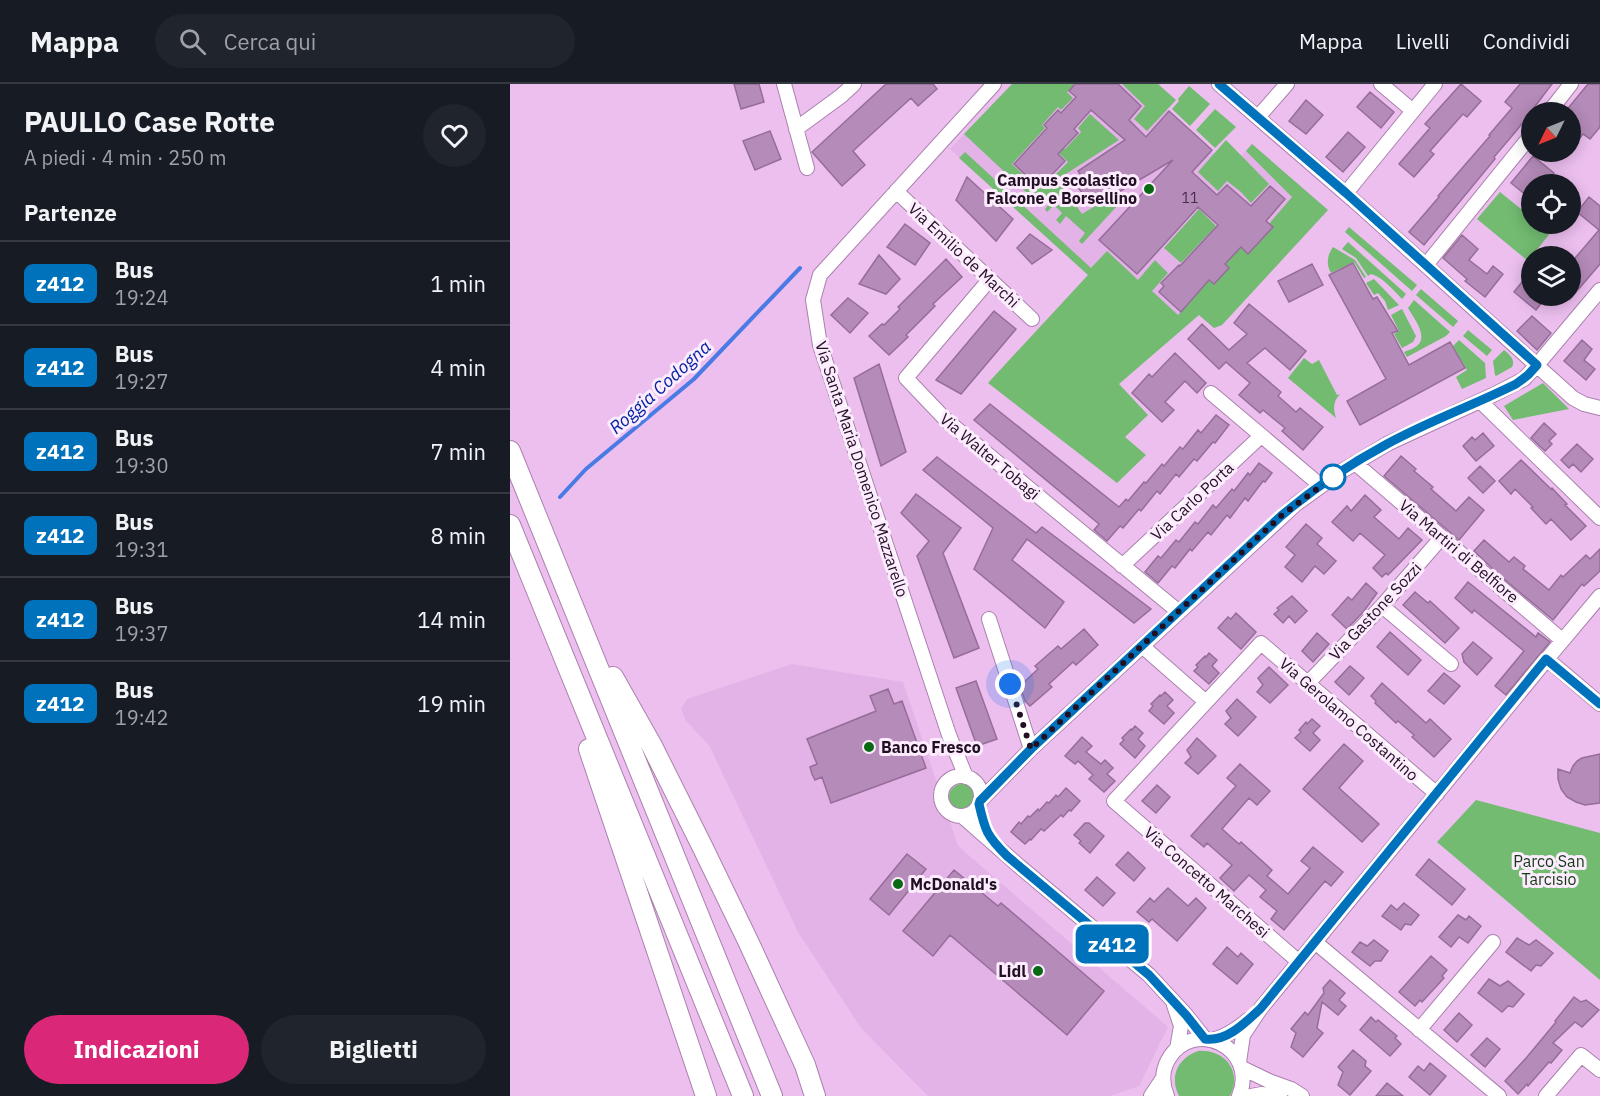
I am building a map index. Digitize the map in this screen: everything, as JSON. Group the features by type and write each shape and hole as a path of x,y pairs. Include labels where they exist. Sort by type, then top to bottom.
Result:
{"highway":[{"path":"510,451 772,1096"},
{"path":"510,525 743,1096"},
{"path":"575,610 652,746 703,848 805,1065 815,1096"},
{"path":"549,621 591,756 706,1096"}],"street":[{"path":"784,84 807,168"},
{"path":"796,129 854,84"},
{"name":"Via Santa Maria Domenico Mazzarello","path":"968,777 949,735 820,345 813,300 820,275 994,84"},
{"path":"1219,84 1346,193 1578,402 1600,408"},
{"path":"1258,117 1287,84"},
{"path":"1381,84 1413,111"},
{"path":"1346,193 1435,84"},
{"path":"1556,102 1571,84"},
{"path":"1426,265 1521,148"},
{"name":"Via Emilio de Marchi","path":"896,191 1032,319"},
{"name":"Via Walter Tobagi","path":"990,279 906,378 946,420 1179,612"},
{"path":"962,816 973,812 1031,749 1281,516 1320,485 1392,441 1519,382 1537,365 1600,290"},
{"path":"1211,393 1320,485"},
{"path":"1480,401 1600,518"},
{"name":"Via Carlo Porta","path":"1122,566 1261,436"},
{"name":"Via Martiri di Belfiore","path":"1354,463 1562,640"},
{"name":"Via Gastone Sozzi","path":"1308,683 1382,606 1442,537"},
{"path":"1239,1096 1243,1083 1240,1065 1243,1035 1261,1008 1546,659 1599,600"},
{"path":"1382,606 1451,664"},
{"path":"989,619 1031,749"},
{"name":"Via Gerolamo Costantino","path":"1206,702 1261,643 1437,794"},
{"path":"1142,646 1206,702"},
{"path":"1546,659 1600,704"},
{"name":"Via Concetto Marchesi","path":"1206,702 1114,801 1299,962"},
{"name":"Via Santa Maria Domenico Mazzarello","path":"947,782 950,761 949,735"},
{"path":"1013,767 989,777 955,777 947,782 941,792 943,804 949,812 962,816 1149,975 1208,1040 1228,1048 1240,1065 1302,1096"},
{"path":"968,777 979,787 985,829 996,845"},
{"path":"1315,942 1499,1096"},
{"path":"1419,1030 1492,942"},
{"path":"1172,1000 1180,1026 1177,1049"},
{"path":"1151,1096 1163,1078 1167,1062 1177,1049 1190,1041 1221,1038 1261,1008"},
{"path":"1546,1096 1581,1055 1600,1070"},
{"path":"1163,1078 1167,1096"},
{"path":"1251,1096 1262,1094 1280,1096"}],"shaded area":[{"name":"Campus scolastico Falcone e Borsellino","path":"1012,84 1161,84 1152,95 1230,168 1252,144 1328,210 1222,325 1214,328 1199,315 1183,327 1088,275 950,149"},
{"path":"792,664 903,682 958,846 1168,1027 1139,1086 1110,1096 928,1096 861,1028 798,932 709,745 686,721 681,709 687,699"}],"green space":[{"path":"1012,84 1075,84 1067,92 1073,98 1061,110 1058,107 1042,125 1045,128 1012,164 1035,186 1042,178 1047,183 1068,162 1057,151 1061,146 1065,149 1081,132 1078,128 1090,114 1119,140 1058,179 1082,214 1105,200 1108,202 1112,199 1118,205 1082,244 1079,241 1085,233 1066,216 1060,224 1056,220 1062,213 1054,205 1047,212 1045,209 1051,202 1047,198 1040,205 964,134"},
{"path":"1122,84 1158,84 1176,100 1147,131 1134,119 1145,106"},
{"path":"1189,86 1210,104 1190,126 1172,109"},
{"path":"1215,109 1236,127 1215,148 1196,130"},
{"path":"1226,140 1269,184 1251,203 1227,181 1218,191 1198,172"},
{"path":"1252,144 1328,210 1222,325 1214,328 1199,315 1119,384 1148,415 1125,437 1146,455 1117,483 988,383 1088,275 959,158 965,152 1091,268 1107,251 1138,280 1155,260 1168,273 1152,291 1178,315 1209,280 1214,284 1229,268 1225,264 1241,247 1248,253 1292,197 1246,151"},
{"path":"1500,192 1521,209 1521,234 1549,234 1540,246 1521,246 1521,255 1477,219"},
{"path":"1199,209 1216,226 1181,263 1164,248"},
{"path":"1349,227 1417,285 1412,291 1345,232"},
{"path":"1348,242 1406,294 1402,299 1380,278 1371,274 1368,276 1356,258 1342,249"},
{"path":"1333,247 1355,260 1366,277 1364,278 1354,262 1331,273 1328,260"},
{"path":"1374,279 1399,305 1388,310 1385,301 1378,293 1374,295 1366,283"},
{"path":"1421,289 1458,321 1453,327 1416,295"},
{"path":"1414,300 1450,332 1407,357 1404,352 1414,348 1421,341 1421,331 1408,308"},
{"path":"1402,309 1416,336 1413,342 1402,348 1394,334 1399,331 1391,315"},
{"path":"1468,330 1492,350 1487,356 1463,336"},
{"path":"1459,340 1485,363 1486,378 1462,389 1456,377 1467,370 1453,346"},
{"path":"1504,350 1511,357 1513,364 1512,367 1496,376 1493,361"},
{"path":"1304,358 1312,364 1319,360 1337,395 1340,394 1334,405 1336,418 1288,378"},
{"path":"1543,383 1569,409 1513,420 1504,406"},
{"path":"962,784 971,788 975,797 971,806 962,810 953,806 949,797 953,788"},
{"name":"Parco San Tarcisio","path":"1476,800 1600,833 1600,980 1437,842"},
{"path":"1198,1051 1216,1054 1229,1063 1234,1078 1230,1096 1179,1096 1175,1082 1177,1069 1185,1058"}],"building":[{"path":"734,84 759,84 764,102 741,109"},
{"path":"886,84 933,84 937,89 918,106 911,98 853,151 865,165 842,186 812,152"},
{"path":"1075,84 1118,84 1141,106 1129,120 1146,137 1169,111 1212,150 1192,172 1217,195 1227,185 1251,206 1270,186 1285,199 1266,221 1273,227 1248,254 1241,247 1225,264 1229,268 1214,284 1209,280 1181,312 1159,292 1164,286 1161,283 1218,225 1198,207 1137,274 1099,240 1173,160 1107,199 1105,196 1090,205 1076,184 1084,180 1078,171 1125,140 1091,110 1074,129 1078,133 1058,154 1065,161 1047,180 1042,176 1035,184 1014,164 1047,128 1044,125 1058,110 1061,113 1076,97 1069,91"},
{"path":"1461,84 1481,101 1467,117 1463,114 1430,151 1434,154 1414,177 1399,164 1430,128 1425,124"},
{"path":"1520,84 1552,84 1538,102 1521,102 1521,125 1424,245 1409,232 1512,108 1505,102"},
{"path":"1588,84 1600,84 1600,127 1590,139 1583,134 1581,136 1581,102 1573,102"},
{"path":"1370,92 1394,112 1381,128 1357,107"},
{"path":"1306,100 1323,115 1306,134 1289,121"},
{"path":"770,131 781,159 755,170 743,141"},
{"path":"1348,132 1365,147 1343,172 1326,157"},
{"path":"1528,162 1540,162 1554,173 1521,174 1521,191 1511,183"},
{"path":"967,177 1013,219 996,241 956,200"},
{"path":"1589,197 1600,206 1600,264 1581,286 1581,251 1599,230 1581,215 1581,207"},
{"path":"905,224 930,243 915,265 887,247"},
{"path":"1030,234 1052,250 1032,264 1017,248"},
{"path":"1462,235 1478,249 1469,260 1487,274 1493,266 1503,274 1485,297 1465,281 1467,279 1443,258"},
{"path":"879,255 900,279 886,294 859,284"},
{"path":"946,259 962,277 933,304 935,306 889,355 869,336 900,309 898,307"},
{"path":"1353,263 1373,299 1377,297 1398,331 1392,333 1409,365 1450,342 1465,368 1360,425 1347,401 1386,379 1329,275"},
{"path":"1312,264 1323,285 1289,302 1278,281"},
{"path":"1521,283 1521,298 1514,292"},
{"path":"848,298 868,313 850,333 831,315"},
{"path":"1249,304 1306,351 1290,370 1265,348 1247,363 1281,392 1278,396 1296,412 1300,408 1323,427 1303,450 1282,431 1285,428 1263,410 1260,413 1239,395 1250,383 1226,362 1219,369 1188,339 1202,324 1229,350 1247,334 1234,323"},
{"path":"994,311 1016,329 961,394 936,380"},
{"path":"1532,316 1551,333 1537,350 1517,331"},
{"path":"1582,340 1592,349 1584,360 1595,369 1586,380 1564,361"},
{"path":"1175,353 1206,383 1197,393 1185,381 1165,402 1174,410 1162,422 1132,393 1149,374 1152,377"},
{"path":"879,364 906,452 881,466 854,378"},
{"path":"990,404 1119,507 1126,499 1128,501 1144,482 1146,483 1162,464 1164,466 1180,447 1183,449 1198,430 1201,433 1216,415 1229,425 1197,461 1194,459 1179,477 1176,474 1160,494 1157,491 1141,511 1139,509 1123,528 1120,526 1107,541 1094,530 1099,524 974,420"},
{"path":"1544,423 1556,434 1549,441 1552,444 1545,451 1531,438"},
{"path":"1483,433 1494,446 1476,461 1463,446 1472,437 1475,440"},
{"path":"1577,444 1593,459 1581,472 1573,464 1569,468 1561,460"},
{"path":"1401,456 1433,487 1431,489 1456,511 1469,497 1484,510 1459,540 1384,476"},
{"path":"937,457 1036,533 1042,527 1151,609 1134,623 1027,539 1012,560 1064,602 1045,628 974,569 993,528 923,470"},
{"path":"1521,460 1552,488 1586,526 1571,540 1551,519 1546,524 1515,489 1511,494 1499,481"},
{"path":"1259,463 1272,473 1248,501 1245,498 1230,518 1227,515 1211,535 1208,532 1175,568 1172,566 1158,583 1145,572 1176,540 1179,542 1195,522 1198,524 1213,505 1216,508 1232,489 1234,491"},
{"path":"1480,466 1495,481 1483,493 1468,478"},
{"path":"916,494 961,528 943,553 979,648 954,658 917,556 929,541 901,513"},
{"path":"1365,495 1381,510 1374,517 1399,539 1408,528 1422,540 1388,575 1386,573 1382,577 1373,568 1385,555 1360,533 1353,541 1332,522 1347,506 1351,511"},
{"path":"1306,524 1322,538 1317,544 1336,561 1324,574 1315,566 1302,582 1285,567 1295,555 1286,547"},
{"path":"1484,540 1509,562 1514,557 1525,566 1523,569 1549,590 1561,575 1563,577 1586,555 1590,559 1600,549 1600,571 1584,586 1582,584 1553,620 1474,551"},
{"path":"1468,582 1536,637 1538,633 1550,642 1506,695 1495,686 1524,651 1474,610 1472,613 1455,598"},
{"path":"1366,583 1377,593 1347,629 1332,615 1348,597 1352,600"},
{"path":"1415,592 1428,603 1430,601 1459,628 1445,643 1403,605"},
{"path":"1292,596 1307,611 1295,623 1289,616 1283,623 1274,614 1279,610 1277,608"},
{"path":"1236,613 1256,632 1241,649 1218,628 1228,617 1231,619"},
{"path":"1084,629 1098,645 1076,665 1073,662 1049,684 1052,687 1030,706 1025,701 1020,686 1038,669 1035,666 1058,646 1061,649"},
{"path":"1390,632 1421,660 1408,675 1377,647"},
{"path":"1317,633 1329,644 1313,662 1302,651"},
{"path":"1473,642 1492,658 1477,675 1464,662 1462,654"},
{"path":"1209,653 1217,660 1212,666 1219,673 1209,684 1194,671 1198,667 1196,665"},
{"path":"1350,666 1364,678 1349,695 1335,682"},
{"path":"1269,667 1288,685 1270,703 1257,692 1263,685 1258,678"},
{"path":"1444,673 1460,686 1444,704 1428,691"},
{"path":"976,681 997,739 977,746 956,688"},
{"path":"1382,683 1426,723 1430,719 1451,739 1434,757 1412,737 1414,735 1398,721 1396,723 1375,703 1376,701 1371,696"},
{"path":"888,689 894,704 902,701 926,768 831,803 822,777 815,780 812,774 810,767 817,764 807,739 876,711 870,696"},
{"path":"1165,692 1173,700 1167,706 1174,713 1164,724 1149,711 1153,706 1151,704"},
{"path":"1237,699 1256,717 1238,736 1225,724 1231,718 1226,711"},
{"path":"1312,719 1320,726 1313,733 1320,740 1310,751 1295,738 1306,722 1307,724"},
{"path":"1135,726 1143,733 1138,739 1145,746 1135,758 1120,744 1124,740 1122,738"},
{"path":"1082,737 1092,746 1086,752 1101,764 1105,760 1113,768 1107,774 1115,781 1104,792 1089,779 1093,775 1078,761 1075,764 1065,756"},
{"path":"1197,738 1216,756 1198,774 1185,763 1191,757 1187,750"},
{"path":"1344,744 1363,761 1339,788 1379,824 1362,842 1303,789"},
{"path":"1600,754 1600,803 1585,805 1567,797 1561,789 1558,769 1570,773 1577,761"},
{"path":"1240,764 1270,791 1257,805 1249,798 1222,829 1239,844 1241,842 1272,870 1267,876 1288,894 1310,868 1301,861 1313,847 1343,872 1331,886 1325,881 1284,930 1271,919 1277,911 1260,897 1266,890 1249,875 1234,891 1220,878 1232,865 1207,843 1204,847 1191,836 1236,786 1227,778"},
{"path":"1157,785 1170,797 1156,813 1142,801"},
{"path":"1066,788 1080,801 1071,811 1069,810 1063,817 1061,815 1044,831 1041,829 1025,844 1011,832 1019,822 1021,824 1028,816 1030,817 1038,809 1039,811"},
{"path":"1085,823 1089,823 1104,836 1090,853 1074,835"},
{"path":"1128,852 1145,868 1134,881 1116,865"},
{"name":"McDonald's","path":"907,854 926,869 889,915 870,899"},
{"path":"1429,859 1465,889 1452,905 1416,875"},
{"path":"954,870 998,906 1001,903 1104,991 1067,1035 950,935 933,956 903,931"},
{"path":"1097,877 1115,893 1103,906 1085,890"},
{"path":"1168,888 1188,906 1196,898 1206,908 1177,941 1152,919 1149,922 1137,912 1150,898 1154,902"},
{"path":"1404,903 1419,915 1411,925 1405,924 1401,930 1382,916 1391,905 1397,910"},
{"path":"1458,915 1466,920 1469,916 1481,926 1468,943 1459,937 1451,947 1439,937"},
{"path":"1517,938 1529,945 1536,940 1553,953 1541,966 1536,965 1531,971 1506,952"},
{"path":"1374,940 1388,951 1381,961 1375,961 1370,966 1352,952 1360,942 1367,946"},
{"path":"1227,947 1238,957 1241,953 1253,964 1237,984 1213,964"},
{"path":"1431,956 1447,970 1442,976 1444,978 1422,1002 1420,1000 1415,1006 1399,992"},
{"path":"1489,979 1500,986 1508,981 1524,994 1513,1007 1508,1006 1502,1012 1478,993"},
{"path":"1330,980 1345,993 1339,1000 1346,1006 1338,1015 1322,1002 1317,1028 1323,1033 1303,1057 1291,1047 1296,1033 1291,1029 1305,1012 1308,1015 1324,993 1323,988"},
{"path":"1574,997 1581,1002 1586,1000 1599,1010 1582,1027 1575,1022 1553,1043 1562,1050 1518,1094 1505,1081 1556,1022"},
{"path":"1459,1013 1472,1025 1457,1042 1444,1030"},
{"path":"1371,1017 1397,1036 1395,1038 1401,1044 1390,1056 1360,1030"},
{"path":"1487,1038 1500,1049 1485,1067 1471,1055"},
{"path":"1353,1050 1366,1061 1365,1066 1371,1071 1350,1095 1338,1085 1343,1072 1338,1067"},
{"path":"1430,1063 1446,1076 1430,1095 1409,1077 1418,1066 1424,1071"},
{"path":"1387,1083 1403,1096 1376,1096"}],"waterway":[{"name":"Roggia Codogna","path":"560,497 586,469 694,379 800,268"}],"bus line":[{"name":"z412","path":"1219,84 1346,193 1537,365 1516,384 1398,438 1364,457 1320,485 1281,516 1031,749 980,801 987,833 1007,856 1149,975 1205,1039 1212,1040 1226,1036 1261,1008 1546,659 1600,704"}],"place":[{"name":"Campus scolastico Falcone e Borsellino","path":"1149,189"},
{"name":"Banco Fresco","path":"869,747"},
{"name":"McDonald's","path":"898,884"},
{"name":"Lidl","path":"1038,971"}],"route":[{"path":"1010,684 1031,749 1281,516 1333,477"}]}
